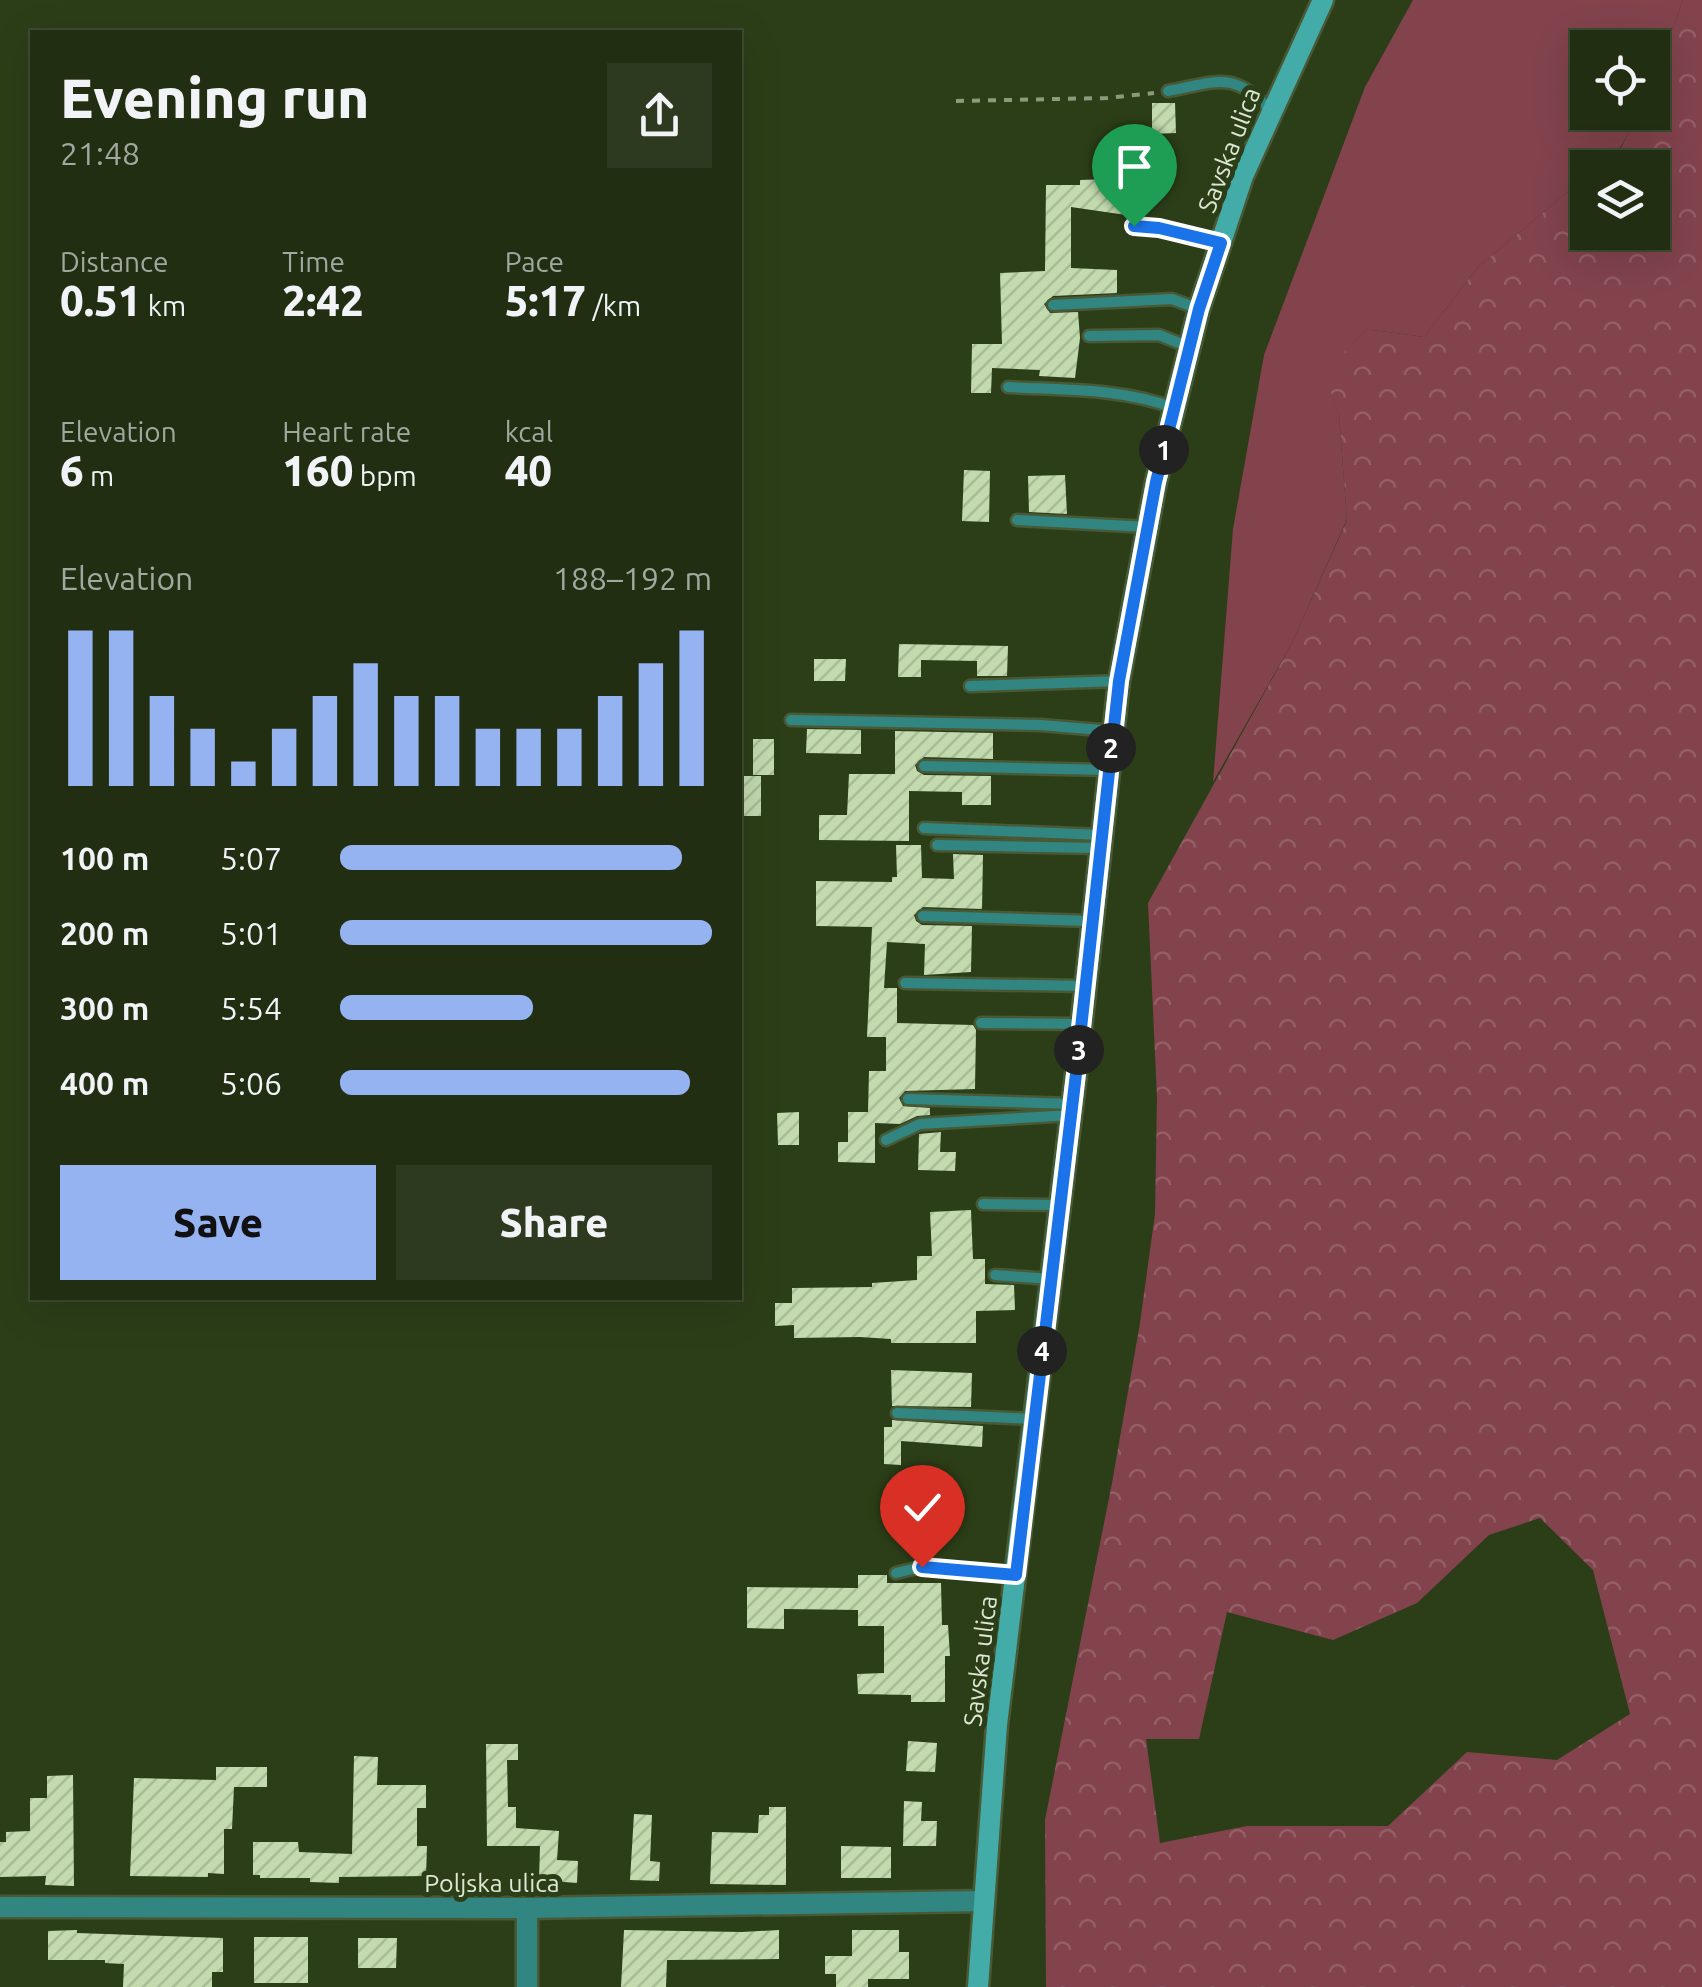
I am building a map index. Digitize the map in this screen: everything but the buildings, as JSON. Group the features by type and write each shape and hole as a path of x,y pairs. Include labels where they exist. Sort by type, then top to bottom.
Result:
{"main road":[{"name":"Savska ulica","path":"978,1987 997,1725 1072,1110 1119,681 1148,527 1199,309 1242,176 1322,0"}],"street":[{"name":"Poljska ulica","path":"0,1908 527,1908 984,1901"},
{"path":"527,1908 528,1987"}],"lane":[{"path":"1168,91 1230,80 1252,90 1270,110"},
{"path":"1134,226 1221,243"},
{"path":"1054,306 1172,298 1199,309"},
{"path":"1089,336 1159,335 1190,347"},
{"path":"1008,387 1084,390 1151,399 1174,408"},
{"path":"1017,520 1148,527"},
{"path":"970,686 1119,681"},
{"path":"791,720 1040,724 1113,731"},
{"path":"924,766 1108,770"},
{"path":"924,828 1101,842"},
{"path":"938,845 1101,842"},
{"path":"924,916 1092,921"},
{"path":"905,983 1086,986"},
{"path":"981,1023 1082,1024"},
{"path":"908,1099 1072,1110"},
{"path":"886,1140 920,1124 1072,1110"},
{"path":"983,1204 1060,1205"},
{"path":"995,1274 1051,1279"},
{"path":"897,1413 1034,1419"},
{"path":"896,1572 922,1567 1016,1575"}],"path":[{"path":"956,101 1107,98 1168,91"}],"green space":[{"path":"1413,0 1683,0 1670,36 1670,30 1570,30 1570,130 1630,130 1625,140 1618,150 1570,150 1570,190 1478,267 1424,337 1366,329 1325,374 1339,415 1347,519 1292,643 1213,782 1233,529 1264,355 1365,87"},
{"path":"1683,0 1702,0 1702,1987 1046,1987 1045,1820 1112,1483 1155,1214 1157,1097 1148,903 1292,643 1347,520 1339,415 1324,374 1366,329 1424,337 1478,267 1570,190 1570,250 1670,250 1670,150 1620,150 1630,130 1670,130 1670,36","holes":["1540,1518 1593,1570 1630,1714 1557,1760 1467,1752 1388,1826 1247,1826 1160,1843 1146,1739 1199,1739 1227,1612 1333,1640 1417,1603 1489,1535"]}],"route":[{"path":"922,1567 1016,1575 1119,681 1156,482 1199,309 1221,243 1134,226"}]}
